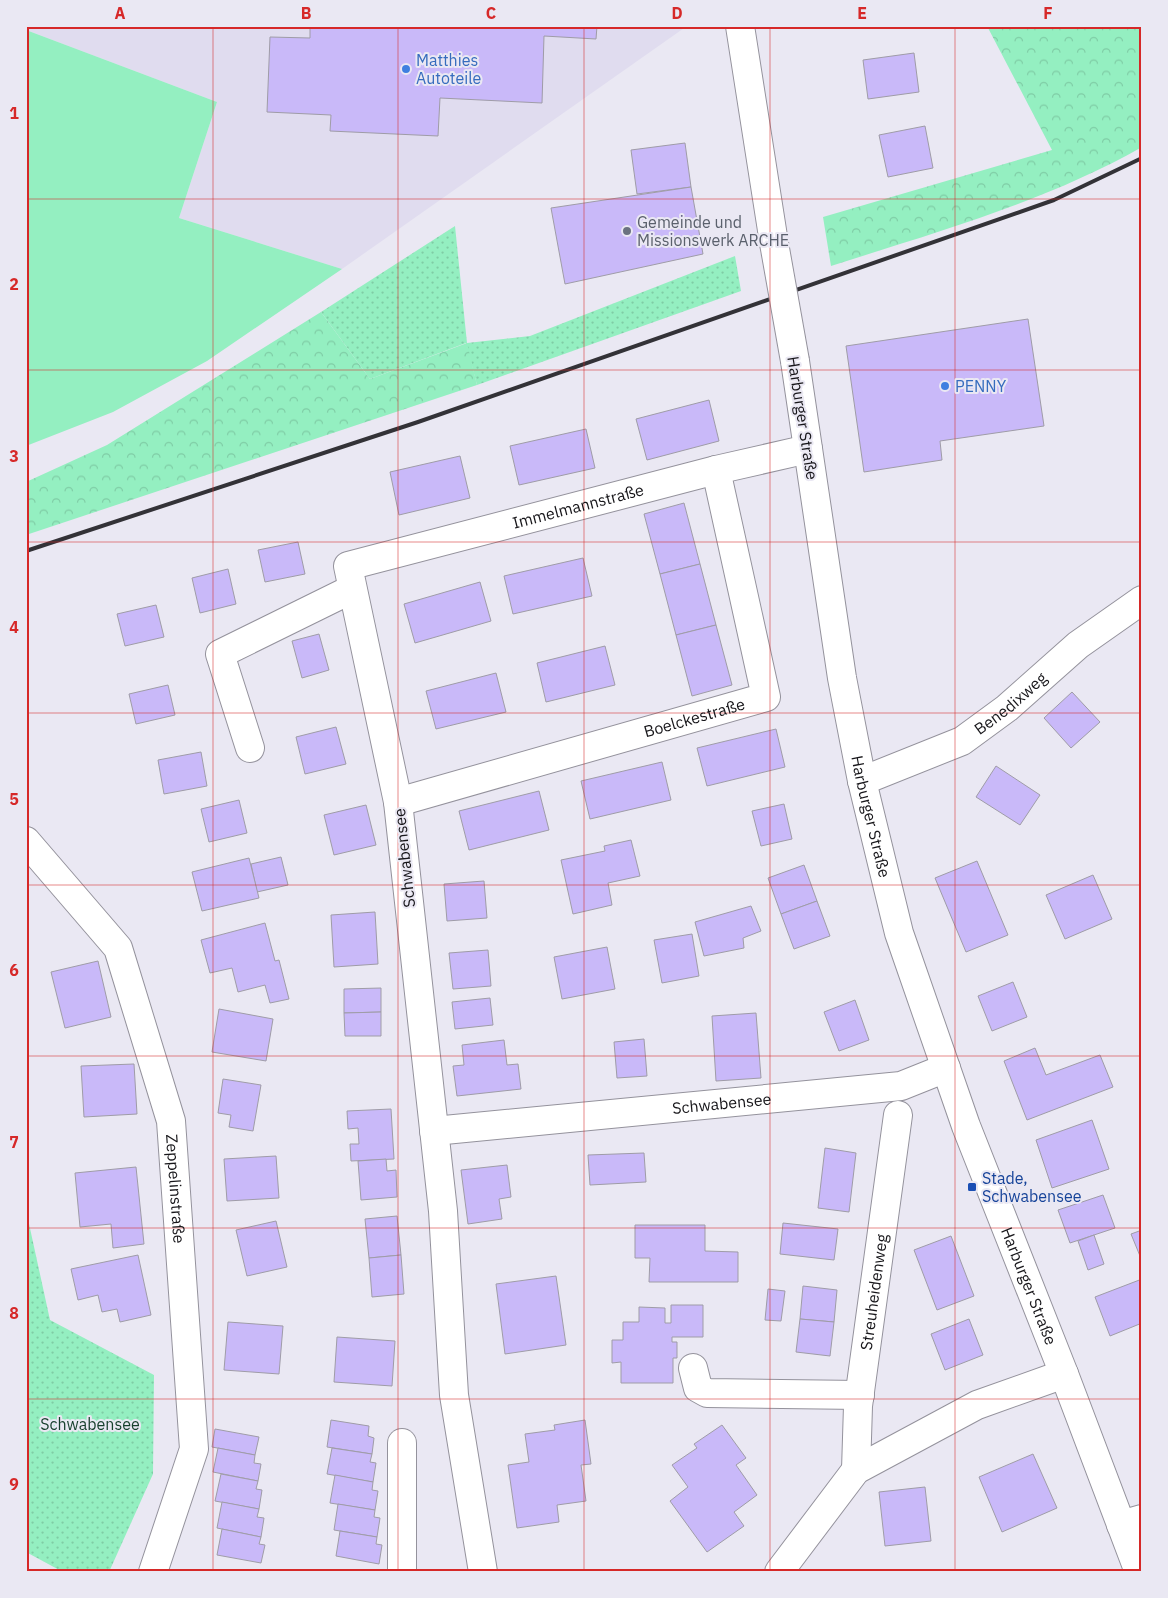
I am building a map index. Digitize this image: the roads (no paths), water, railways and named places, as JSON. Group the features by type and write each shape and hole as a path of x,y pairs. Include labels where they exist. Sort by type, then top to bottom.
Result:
{"street":[{"name":"Harburger Straße","path":"740,26 774,243 795,361 842,678 862,781 899,932 987,1180 1064,1374 1132,1522 1139,1572"},
{"name":"Immelmannstraße","path":"350,577 716,470 808,449"},
{"name":"Boelckestraße","path":"398,802 766,697 716,470"},
{"path":"250,748 220,654 350,577"},
{"name":"Schwabensee","path":"350,577 398,802 442,1211 454,1395 483,1572"},
{"name":"Benedixweg","path":"862,781 962,741 1007,708 1078,645 1142,600"},
{"name":"Zeppelinstraße","path":"26,840 118,948 171,1121 194,1449 153,1572"},
{"name":"Schwabensee","path":"434,1130 901,1086 946,1068"},
{"name":"Streuheidenweg","path":"856,1470 860,1395 898,1115"},
{"path":"693,1368 698,1388 707,1393 860,1395"},
{"path":"779,1572 856,1470 977,1405 1064,1374"},
{"path":"402,1443 402,1572"}],"railway":[{"path":"26,551 418,422 1054,200 1142,158"}],"place":[{"name":"Matthies Autoteile","path":"406,69"},
{"name":"Gemeinde und Missionswerk ARCHE","path":"627,231"},
{"name":"PENNY","path":"945,386"},
{"name":"Stade, Schwabensee","path":"972,1187"}]}
